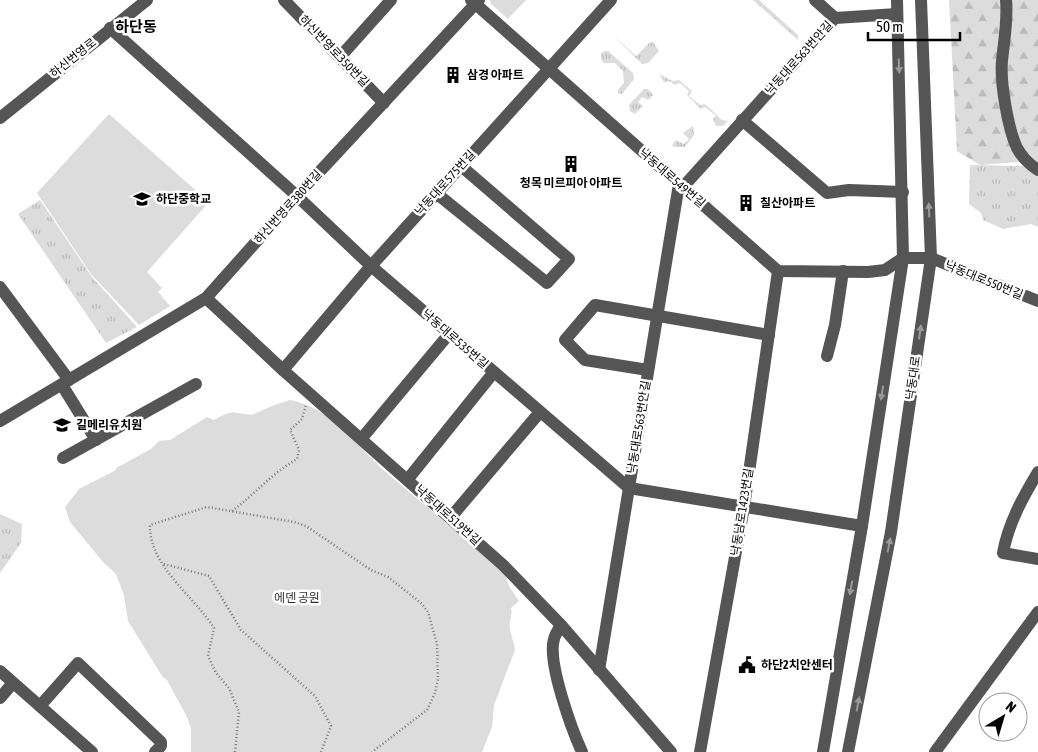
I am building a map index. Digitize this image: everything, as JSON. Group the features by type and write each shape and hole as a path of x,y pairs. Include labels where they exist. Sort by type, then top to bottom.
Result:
{"street":[{"name":"하신번영로","path":"0,118 147,0"},
{"name":"하신번영로350번길","path":"284,0 384,103"},
{"path":"340,57 390,0"},
{"name":"낙동대로575번길","path":"282,370 371,266 611,0"},
{"path":"815,0 835,18 897,14"},
{"path":"823,752 862,526 903,258 903,192 897,0"},
{"name":"낙동대로","path":"848,752 891,532 930,258 921,0"},
{"path":"1006,0 1008,16 1001,63 1005,106 1017,148 1030,165 1038,170"},
{"name":"낙동대로549번길","path":"475,1 548,70 778,270"},
{"name":"하신번영로380번길","path":"0,420 206,298 475,1"},
{"name":"낙동대로563번안길","path":"599,670 657,315 681,186 835,18"},
{"name":"낙동대로535번길","path":"110,28 297,196 371,266 629,488"},
{"path":"742,120 827,193 849,190 903,192"},
{"path":"436,193 548,283 569,259 461,166"},
{"path":"778,270 843,272 885,270 903,258 930,258"},
{"name":"낙동대로550번길","path":"930,258 1038,301"},
{"name":"낙동남로1423번길","path":"700,752 744,508 778,270"},
{"path":"826,356 835,325 843,272"},
{"path":"0,287 66,382 96,440"},
{"name":"낙동대로519번길","path":"206,298 282,370 362,438 503,565 561,625 671,752"},
{"path":"648,370 585,360 565,340 595,305 769,335"},
{"path":"362,438 449,334"},
{"path":"408,479 494,372"},
{"path":"63,458 196,384"},
{"path":"451,517 540,412"},
{"path":"1038,472 1005,537 1003,553 1038,559"},
{"path":"629,488 862,526"},
{"path":"935,752 1038,612"},
{"path":"561,625 554,638 553,646 556,671 567,717 582,752"},
{"path":"40,706 78,663 161,742 161,746 155,752"},
{"path":"0,671 92,752"},
{"path":"0,698 13,683"}],"path":[{"path":"232,511 246,501 265,480 297,460 299,450 290,430 302,419 309,393"},
{"path":"236,752 239,712 230,688 216,672 208,656 214,628 202,609 189,599 149,539 150,524 207,507 283,519 306,526 371,570 388,577 421,603 428,612 437,644 438,679 435,693 427,710 372,752"},
{"path":"164,564 209,576 241,630 315,696 331,726 321,752"}],"green space":[{"path":"490,0 526,0 508,19 491,4"},
{"path":"753,0 759,0 798,35 798,40"},
{"path":"949,0 1038,0 1038,169 1019,162 980,165 957,151"},
{"path":"613,35 636,56 649,43 653,42 659,51 648,63 642,64"},
{"path":"608,51 633,73 634,79 622,94 618,93 618,90 624,83 623,71 615,63 604,63 601,60 601,53"},
{"path":"659,74 673,81 679,80 692,91 689,96 700,105 705,104 722,120 728,121 723,126 716,126 713,119 716,116 705,107 701,109 687,95 689,91 680,83 674,85 670,81 664,82"},
{"path":"644,89 648,89 653,95 648,100 642,97 638,102 643,106 635,114 630,111 629,105"},
{"path":"109,114 209,202 147,272 162,288 158,292 170,306 139,325 91,274 37,193"},
{"path":"693,126 694,135 685,147 674,147 672,145 676,140 684,144 689,139 683,133"},
{"path":"970,165 1023,166 1038,176 1038,227 1031,224 1003,229 983,220 981,213 969,204"},
{"path":"40,200 92,277 137,327 106,343 18,214"},
{"name":"에덴 공원","path":"290,400 305,404 319,411 344,430 389,475 505,574 509,586 519,601 511,608 510,632 515,650 494,705 492,727 482,752 191,752 191,728 187,717 167,680 162,676 128,621 124,595 116,574 103,562 70,522 65,507 79,489 151,449 159,441 170,440 207,417 214,420 229,413 252,415"},
{"path":"0,514 22,524 21,543 0,573"}],"place":[{"name":"삼경 아파트","path":"453,75"},
{"name":"청목 미르피아 아파트","path":"571,164"},
{"name":"하단중학교","path":"142,199"},
{"name":"칠산아파트","path":"746,203"},
{"name":"길메리유치원","path":"62,425"},
{"name":"하단2치안센터","path":"747,665"}],"district":[{"name":"하단동","path":"136,27"}]}
